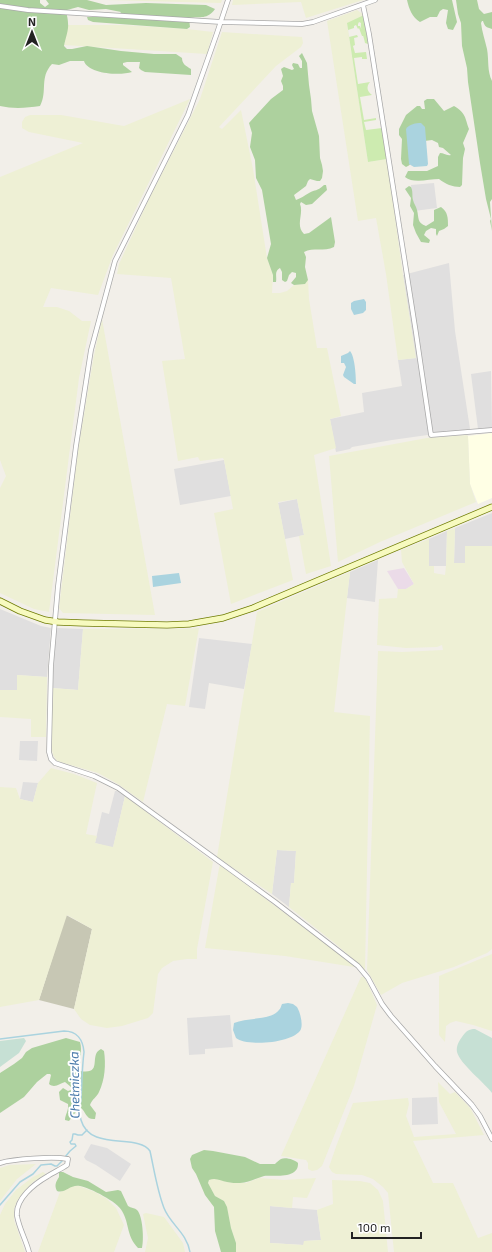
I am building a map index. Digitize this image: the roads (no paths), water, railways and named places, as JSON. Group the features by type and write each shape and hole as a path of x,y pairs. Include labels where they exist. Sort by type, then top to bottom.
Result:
{"main road":[{"path":"0,601 35,616 54,621 179,625 201,623 245,611 492,507"}],"street":[{"path":"228,0 188,115 115,261 90,357 76,446 54,621 48,746 50,755 52,760 61,766 94,776 115,786 275,902 353,962 365,974 382,1004 391,1016 472,1105 480,1116 492,1139"},
{"path":"0,6 35,10 221,22 302,24 313,22 375,0"},
{"path":"363,5 369,34 431,435 492,430"},
{"path":"0,1163 11,1160 66,1159 67,1165 39,1182 25,1195 20,1203 17,1211 18,1218 29,1252"}],"water":[{"path":"421,123 425,127 428,164 427,166 414,167 409,164 406,129 411,125"},
{"path":"364,299 366,302 366,310 363,313 354,315 351,309 351,303"},
{"path":"350,351 354,362 356,384 343,375 346,367 344,363 341,363 341,356"},
{"path":"179,573 181,583 153,587 152,576"},
{"path":"288,1003 297,1007 300,1015 302,1027 297,1034 290,1038 260,1043 242,1041 236,1038 233,1030 234,1023 270,1016 281,1008 282,1004"}],"waterway":[{"name":"Chełmiczka","path":"0,1039 64,1031 69,1031 76,1034 81,1040 84,1052 80,1115 86,1130 94,1136 104,1139 135,1143 144,1146 150,1151 164,1208 170,1219 186,1239 190,1252"},
{"path":"65,1157 76,1146 70,1142 73,1134 82,1135 87,1130"},
{"path":"0,1205 20,1182 33,1174 41,1165 51,1164 57,1166 63,1160"}]}
